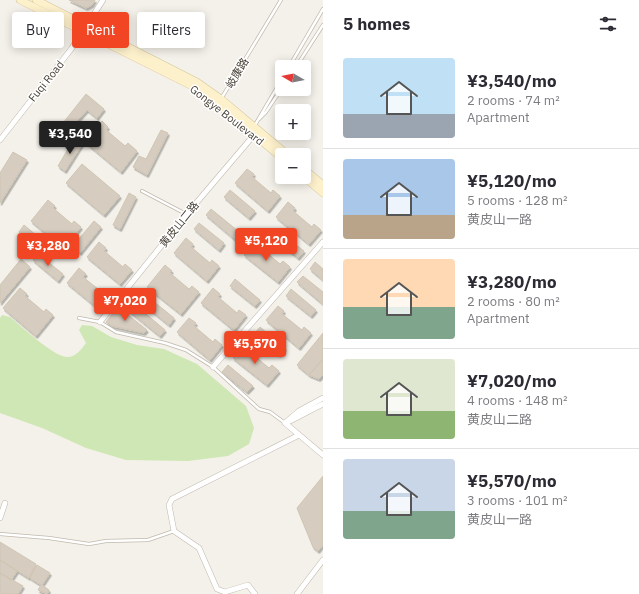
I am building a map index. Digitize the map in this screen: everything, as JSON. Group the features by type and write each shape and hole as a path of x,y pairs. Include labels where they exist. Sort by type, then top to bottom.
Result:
{"street":[{"name":"Gongye Boulevard","path":"20,0 72,22"},
{"name":"Gongye Boulevard","path":"36,0 72,21"},
{"name":"Fuqi Road","path":"95,12 103,0"},
{"name":"Fuqi Road","path":"0,140 72,47"},
{"name":"Gongye Boulevard","path":"127,48 186,76 207,88 219,102 275,152"},
{"name":"Gongye Boulevard","path":"219,102 256,124 281,148"},
{"path":"254,135 256,124"},
{"name":"黄皮山二路","path":"100,322 186,215 254,135"},
{"path":"311,175 323,185"},
{"path":"311,183 323,193"},
{"path":"213,367 323,242"},
{"path":"286,424 299,411 323,398"},
{"path":"286,424 323,404"},
{"path":"286,424 323,455"},
{"path":"255,594 248,585 226,592 217,589 199,548 174,531 169,505 172,499 299,435"},
{"path":"0,518 5,503"},
{"path":"296,594 323,560"}],"lane":[{"name":"岐康路","path":"219,102 281,0"},
{"path":"293,60 323,9"},
{"path":"301,60 323,26"},
{"path":"256,124 275,91"},
{"path":"256,124 277,96"},
{"path":"142,191 186,215"},
{"path":"79,318 100,322 116,332 165,343 186,350 213,367 259,409 270,412 286,424"},
{"path":"0,534 49,538 89,544 106,541 148,540 174,531"}],"green space":[{"path":"2,315 10,317 45,346 66,357 75,355 86,343 79,330 82,325 92,326 111,337 137,345 164,349 197,364 246,406 254,428 249,444 228,456 188,461 126,460 86,448 42,428 0,413 0,318"}],"building":[{"path":"69,0 95,0 92,5 86,8"},
{"path":"86,94 104,109 97,118 87,110 77,121 87,129 80,138 63,123"},
{"path":"102,121 108,127 106,130 125,146 128,143 137,151 121,172 85,142"},
{"path":"161,130 168,133 147,175 133,167 139,156 146,159"},
{"path":"74,139 82,144 65,171 58,166"},
{"path":"13,152 27,160 0,203 0,173"},
{"path":"82,164 120,196 104,215 66,183"},
{"path":"247,169 254,174 252,177 271,193 273,190 280,196 268,211 235,183"},
{"path":"230,190 255,211 249,218 224,197"},
{"path":"129,193 136,197 120,229 113,225"},
{"path":"48,200 55,206 53,208 72,224 74,221 81,227 64,248 31,221"},
{"path":"288,202 295,208 293,211 312,227 314,224 321,230 309,244 276,217"},
{"path":"211,209 243,235 238,242 206,215"},
{"path":"94,221 101,227 80,253 72,247"},
{"path":"199,223 224,243 219,250 194,229"},
{"path":"24,225 49,246 44,253 19,232"},
{"path":"278,231 304,251 298,258 273,237"},
{"path":"186,238 193,244 191,247 210,263 212,260 219,266 207,281 174,253"},
{"path":"256,240 263,246 261,248 280,264 283,261 290,267 278,282 244,255"},
{"path":"99,242 106,248 104,251 123,267 125,264 132,270 120,284 87,257"},
{"path":"38,254 63,274 58,281 33,260"},
{"path":"21,259 30,267 0,303 0,285"},
{"path":"315,262 323,269 323,280 310,269"},
{"path":"165,265 172,271 170,273 189,289 192,286 199,292 181,314 147,287"},
{"path":"79,268 86,274 83,277 103,293 105,290 112,296 100,310 67,283"},
{"path":"303,276 323,292 323,304 297,282"},
{"path":"235,279 260,300 255,306 230,286"},
{"path":"20,288 27,294 25,296 44,312 46,309 53,315 36,336 3,308"},
{"path":"213,288 220,294 218,297 237,313 239,310 246,315 234,330 201,303"},
{"path":"291,289 316,310 311,316 286,296"},
{"path":"142,292 174,318 169,325 137,299"},
{"path":"133,303 165,330 160,336 128,310"},
{"path":"278,306 284,311 282,314 302,330 304,327 311,333 299,348 266,320"},
{"path":"118,307 147,330 144,333 112,326 106,322"},
{"path":"189,318 196,323 194,326 213,342 215,339 222,345 210,360 177,332"},
{"path":"260,327 285,348 279,355 254,334"},
{"path":"323,333 323,359 309,375 297,365"},
{"path":"245,343 252,349 250,352 269,368 272,365 279,371 267,385 233,358"},
{"path":"323,359 323,375 319,379 309,375"},
{"path":"228,365 253,386 247,392 222,372"},
{"path":"323,476 323,545 318,551 313,547 297,508"},
{"path":"0,542 36,564 29,578 0,560"},
{"path":"0,560 17,571 11,580 0,573"},
{"path":"37,565 50,573 42,585 49,590 47,594 38,590 41,585 30,578"},
{"path":"0,573 23,586 18,594 0,593"}]}
